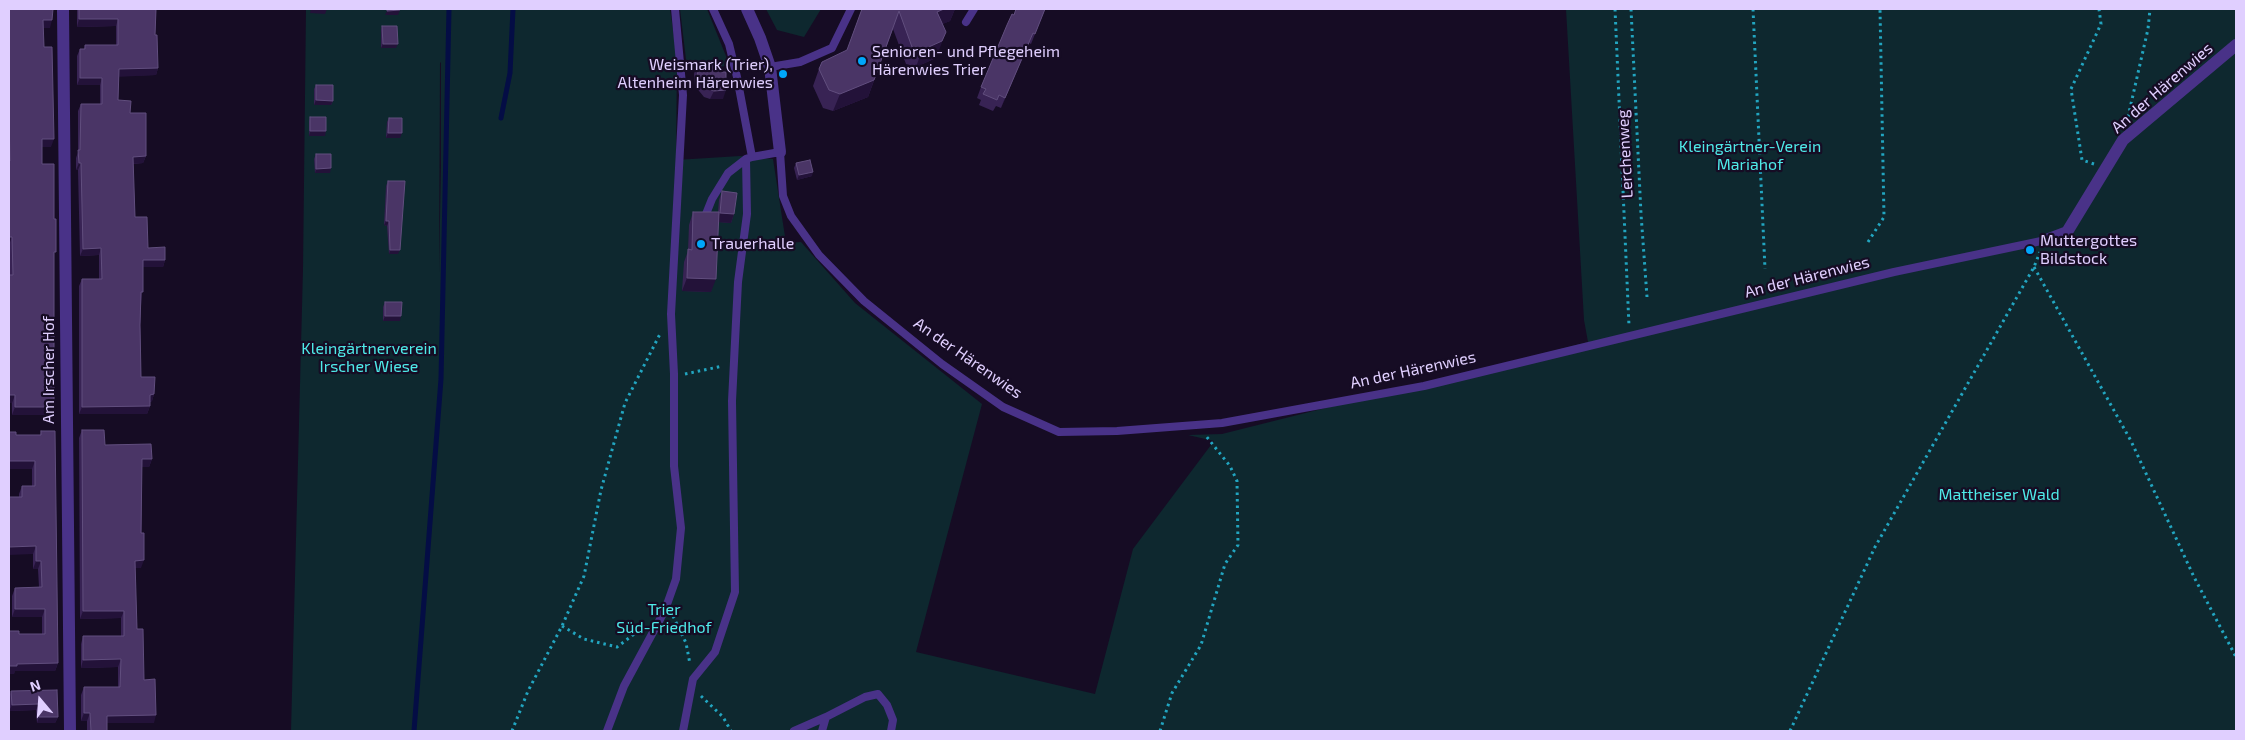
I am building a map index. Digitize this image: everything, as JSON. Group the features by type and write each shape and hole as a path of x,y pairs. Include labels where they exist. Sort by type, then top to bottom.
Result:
{"street":[{"name":"Am Irscher Hof","path":"63,9 70,731"},
{"name":"An der Härenwies","path":"747,9 760,38 770,68 780,152"},
{"name":"An der Härenwies","path":"2046,240 2067,232 2123,140 2236,45"}],"lane":[{"path":"607,731 624,686 665,610 676,579 681,528 674,466 674,374 671,314 683,95 675,9"},
{"path":"683,731 693,679 715,652 735,592 733,363 749,158 738,77 729,44 713,9"},
{"path":"770,68 800,62 832,48 850,9"},
{"path":"966,22 974,9"},
{"path":"704,219 712,199 728,173 749,158 780,152"},
{"name":"An der Härenwies","path":"780,152 781,180 788,209 819,255 864,301 942,364 1003,407 1060,432 1117,431 1222,423 1424,386 1894,272 2046,240"},
{"path":"794,731 865,697 878,694 887,705 893,720 891,731"},
{"path":"822,731 826,717"}],"path":[{"path":"1615,9 1629,336"},
{"name":"Lerchenweg","path":"1631,9 1647,297"},
{"path":"1753,9 1765,269"},
{"path":"1868,242 1884,217 1880,9"},
{"path":"2099,9 2101,24 2071,89 2082,160 2106,168"},
{"path":"2123,140 2148,29 2150,9"},
{"path":"1790,731 1875,546 2034,267 2046,240"},
{"path":"2034,267 2131,441 2194,577 2236,657"},
{"path":"517,731 512,730 528,690 562,626 584,576 601,490 625,403 671,314"},
{"path":"694,373 733,363"},
{"path":"1160,731 1172,693 1201,645 1225,564 1238,545 1237,481 1226,460 1196,424"},
{"path":"665,610 674,617 686,643 693,679 702,698 723,718 732,731"},
{"path":"562,626 584,639 617,647 645,626"}],"green space":[{"path":"306,9 670,9 677,57 676,160 740,156 773,159 786,243 801,242 855,303 982,404 916,652 1095,694 1133,549 1214,441 1188,435 1222,434 1588,342 1584,320 1566,9 2236,9 2236,731 291,731 303,269","holes":["441,62 441,165 439,274"]},
{"path":"680,9 707,9 730,66 687,68"},
{"path":"766,9 821,9 804,37 777,30"}],"building":[{"path":"9,9 53,9 52,20 43,20 44,47 52,47 54,139 42,139 42,164 54,164 56,252 54,252 54,407 15,407 15,395 9,395 9,275 13,275 12,237 9,237"},
{"path":"79,9 156,9 155,35 157,35 158,68 119,69 118,100 131,101 130,113 146,113 146,156 133,157 135,217 147,217 148,248 165,247 165,260 143,260 140,325 141,377 155,377 154,394 150,395 150,406 82,407 82,279 102,279 101,248 83,249 81,163 79,163 78,150 80,150 81,104 102,104 102,78 80,78 80,49 85,49 85,45 118,45 118,19 79,19"},
{"path":"387,9 400,9 400,10 387,11"},
{"name":"Senioren- und Pflegeheim Härenwies Trier","path":"862,9 944,9 937,12 946,32 942,41 922,50 912,47 899,11 874,80 840,94 829,90 819,69 822,62 847,50"},
{"path":"1016,9 1045,9 1005,98 999,95 997,100 983,94 986,89 981,87 1007,25"},
{"path":"382,26 397,26 398,44 383,44"},
{"path":"721,63 721,72 726,72 726,90 714,91 707,88 698,77 697,65"},
{"path":"316,85 333,85 333,101 316,100"},
{"path":"310,117 326,117 326,131 310,131"},
{"path":"389,118 402,118 402,133 388,133"},
{"path":"316,154 331,154 331,168 316,169"},
{"path":"810,160 813,172 799,175 796,163"},
{"path":"388,181 405,181 400,250 390,250 389,221 386,221"},
{"path":"722,191 737,193 734,214 720,213"},
{"name":"Trauerhalle","path":"693,212 719,212 716,279 687,278 688,249 692,250"},
{"path":"385,302 402,302 401,316 385,316"},
{"path":"82,430 104,430 105,445 151,444 152,459 142,459 141,533 144,533 144,560 135,561 137,629 143,629 144,680 155,679 156,715 107,716 107,731 91,731 90,713 84,713 84,687 120,687 121,659 83,660 83,636 124,636 124,611 83,611"},
{"path":"41,431 55,431 58,663 17,664 17,666 9,666 9,631 19,631 19,634 45,634 45,609 15,609 15,588 42,587 41,561 36,561 36,546 9,547 9,497 22,497 22,486 35,486 35,461 9,461 9,432 16,432 16,435 41,435"},
{"path":"57,690 58,717 39,717 39,704 12,705 11,691"}],"waterway":[{"path":"414,731 441,379 449,9"},
{"path":"501,118 510,73 513,9"}],"place":[{"name":"Senioren- und Pflegeheim Härenwies Trier","path":"862,61"},
{"name":"Weismark (Trier), Altenheim Härenwies","path":"783,74"},
{"name":"Trauerhalle","path":"701,244"},
{"name":"Muttergottes Bildstock","path":"2030,250"}],"park label":[{"name":"Kleingärtner-Verein Mariahof","path":"1750,156"},
{"name":"Kleingärtnerverein Irscher Wiese","path":"369,358"},
{"name":"Mattheiser Wald","path":"1999,495"},
{"name":"Trier Süd-Friedhof","path":"664,619"}]}
